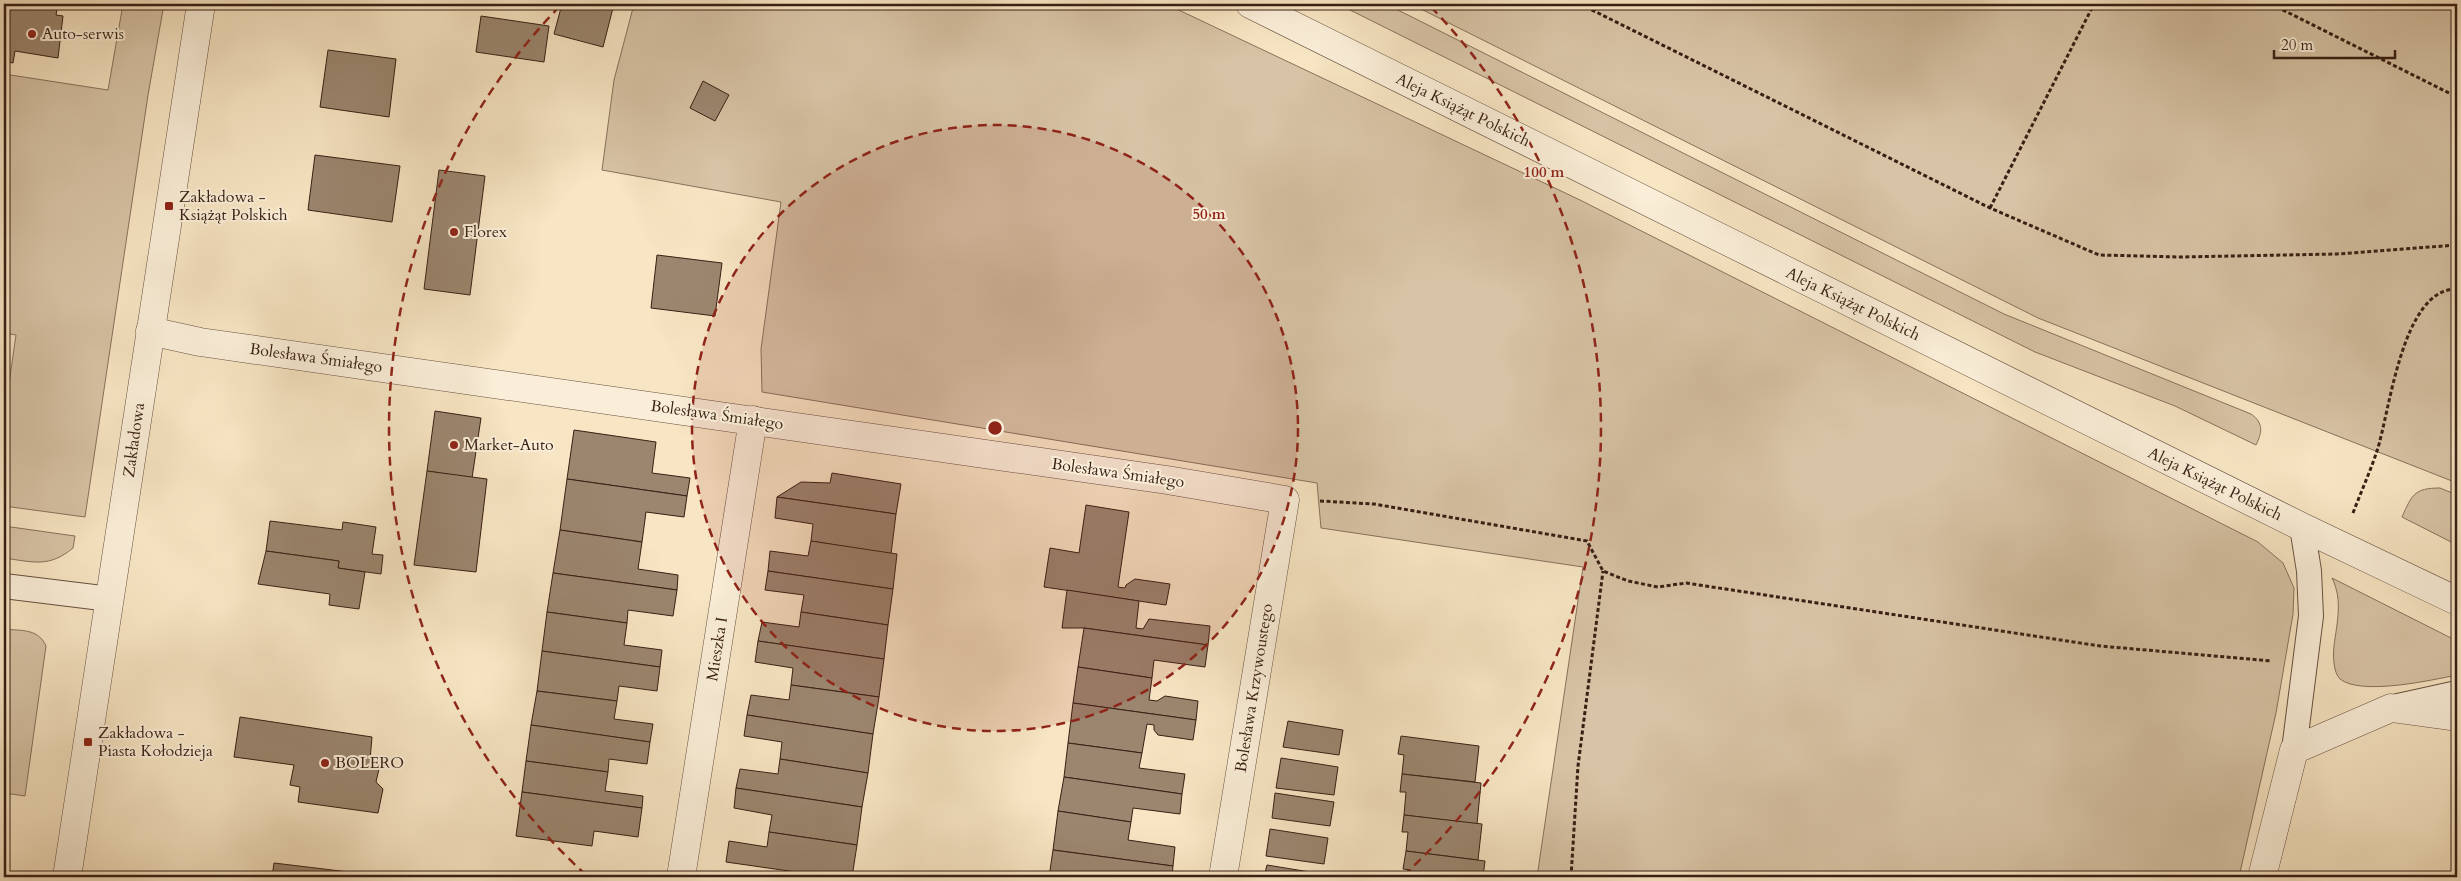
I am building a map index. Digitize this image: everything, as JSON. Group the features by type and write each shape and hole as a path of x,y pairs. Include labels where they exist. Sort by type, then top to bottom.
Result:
{"street":[{"name":"Zakładowa","path":"67,877 201,4"},
{"name":"Aleja Książąt Polskich","path":"1250,4 2302,527 2457,601"},
{"name":"Bolesława Śmiałego","path":"150,331 210,343 1167,480 1285,500"},
{"name":"Mieszka I","path":"681,877 753,420"},
{"name":"Bolesława Krzywoustego","path":"1223,877 1285,500"},
{"path":"2262,877 2294,750 2391,708 2457,717"}],"lane":[{"path":"2294,750 2310,616 2309,571 2302,527"},
{"path":"4,586 110,599"},
{"path":"2391,708 2457,693"}],"path":[{"path":"1580,4 1990,208 2099,255 2181,257 2337,254 2457,245"},
{"path":"1990,208 2094,4"},
{"path":"2271,4 2457,97"},
{"path":"2341,546 2377,451 2411,325 2425,303 2433,296 2457,289"},
{"path":"1285,500 1374,504 1587,541 1603,571 1578,766 1571,877"},
{"path":"1603,571 1628,581 1658,587 1686,583 2100,646 2304,663"}],"shaded area":[{"path":"123,4 164,4 148,95 85,517 4,506 4,418 16,335 4,333 4,74 108,90"},
{"path":"634,4 1166,4 1580,200 2258,542 2283,563 2294,588 2293,614 2276,713 2239,877 1537,877 1583,567 1321,528 1317,483 762,392 761,349 781,202 602,170 614,80"},
{"path":"1338,4 1386,4 2004,314 2251,414 2258,421 2261,428 2256,445 2175,406 2035,352"},
{"path":"1411,4 2457,4 2457,483 2038,318"},
{"path":"2440,488 2457,495 2457,545 2402,517 2408,503 2415,494 2424,489"},
{"path":"4,526 75,536 73,548 56,559 48,561 32,562 4,558"},
{"path":"2332,578 2457,641 2457,675 2380,687 2350,684 2340,679 2336,672 2334,659 2338,603"},
{"path":"4,629 34,633 43,640 46,646 25,796 4,793"}],"building":[{"name":"Auto-serwis","path":"4,4 58,4 56,15 63,16 58,58 15,51 13,63 4,61"},
{"path":"562,4 614,4 603,47 554,34"},
{"path":"481,16 549,26 544,62 476,52"},
{"path":"328,50 396,59 389,117 320,107"},
{"path":"703,81 729,95 715,121 690,108"},
{"path":"315,155 400,166 392,222 308,210"},
{"name":"Florex","path":"439,170 485,176 470,295 424,289"},
{"path":"657,255 722,263 715,316 651,308"},
{"name":"Market-Auto","path":"435,411 481,418 472,478 427,471"},
{"path":"574,430 656,442 652,473 690,478 687,496 567,479"},
{"path":"427,471 487,479 476,572 414,565"},
{"path":"832,473 901,484 896,514 777,497 801,482 830,483"},
{"path":"567,479 687,496 684,517 646,512 642,542 560,530"},
{"path":"777,497 896,514 891,554 811,541 813,524 775,518"},
{"path":"1086,505 1129,512 1118,587 1125,588 1126,585 1135,579 1170,584 1166,605 1044,587 1050,548 1079,553"},
{"path":"270,521 342,530 343,522 376,527 372,554 383,555 381,574 338,568 339,561 266,551"},
{"path":"560,530 642,542 638,569 678,575 677,590 553,573"},
{"path":"811,541 897,554 893,589 768,571 770,551 808,556"},
{"path":"266,551 339,561 338,568 365,572 359,609 329,605 330,594 258,584"},
{"path":"768,571 893,589 888,625 801,612 804,595 765,590"},
{"path":"553,573 677,590 673,616 628,610 627,623 547,612"},
{"path":"1067,590 1139,601 1136,628 1143,629 1149,619 1210,626 1208,645 1084,628 1062,628"},
{"path":"547,612 627,623 624,645 662,650 660,667 542,651"},
{"path":"801,612 888,625 884,659 758,641 762,622 799,627"},
{"path":"1084,628 1208,645 1205,667 1154,660 1152,678 1078,667"},
{"path":"758,641 884,659 879,697 791,685 793,668 755,662"},
{"path":"542,651 660,667 657,691 619,686 617,701 537,691"},
{"path":"1078,667 1152,678 1149,700 1157,701 1165,696 1198,701 1196,720 1073,703"},
{"path":"791,685 879,697 873,734 747,715 751,695 789,700"},
{"path":"537,691 617,701 614,719 653,724 650,742 531,725"},
{"path":"1073,703 1196,720 1193,740 1158,735 1154,730 1154,725 1147,724 1142,753 1068,743"},
{"path":"747,715 873,734 868,773 780,759 782,742 744,736"},
{"name":"BOLERO","path":"240,717 372,737 370,760 379,769 376,782 383,789 378,813 298,802 300,787 290,785 294,765 234,757"},
{"path":"1288,721 1343,730 1339,755 1283,747"},
{"path":"531,725 650,742 647,764 609,759 608,772 526,761"},
{"path":"1401,736 1479,746 1475,782 1402,774 1404,755 1398,754"},
{"path":"1068,743 1142,753 1139,768 1185,774 1182,794 1064,777"},
{"path":"1281,758 1338,767 1334,795 1276,788"},
{"path":"780,759 868,773 862,807 736,788 740,769 778,774"},
{"path":"526,761 608,772 605,791 643,796 642,808 522,792"},
{"path":"1402,774 1481,783 1477,824 1404,815 1406,792 1400,792"},
{"path":"1064,777 1182,794 1180,814 1133,808 1131,822 1058,811"},
{"path":"736,788 862,807 857,845 769,832 772,815 734,808"},
{"path":"522,792 642,808 638,837 594,831 592,846 516,836"},
{"path":"1275,793 1334,802 1330,826 1272,818"},
{"path":"1058,811 1131,822 1128,840 1175,847 1173,866 1053,850"},
{"path":"1404,815 1482,824 1478,860 1406,851 1408,832 1402,832"},
{"path":"1270,829 1328,838 1324,864 1266,856"},
{"path":"769,832 857,845 852,877 831,877 726,862 729,841 767,847"},
{"path":"1053,850 1173,866 1172,877 1049,877"},
{"path":"1406,851 1485,861 1483,877 1410,877 1411,870 1403,869"},
{"path":"274,863 357,873 357,877 272,877"},
{"path":"1267,865 1322,874 1321,877 1264,877"}],"place":[{"name":"Auto-serwis","path":"32,34"},
{"name":"Zakładowa - Książąt Polskich","path":"169,206"},
{"name":"Florex","path":"454,232"},
{"name":"Market-Auto","path":"454,445"},
{"name":"Zakładowa - Piasta Kołodzieja","path":"88,742"},
{"name":"BOLERO","path":"325,763"}]}
